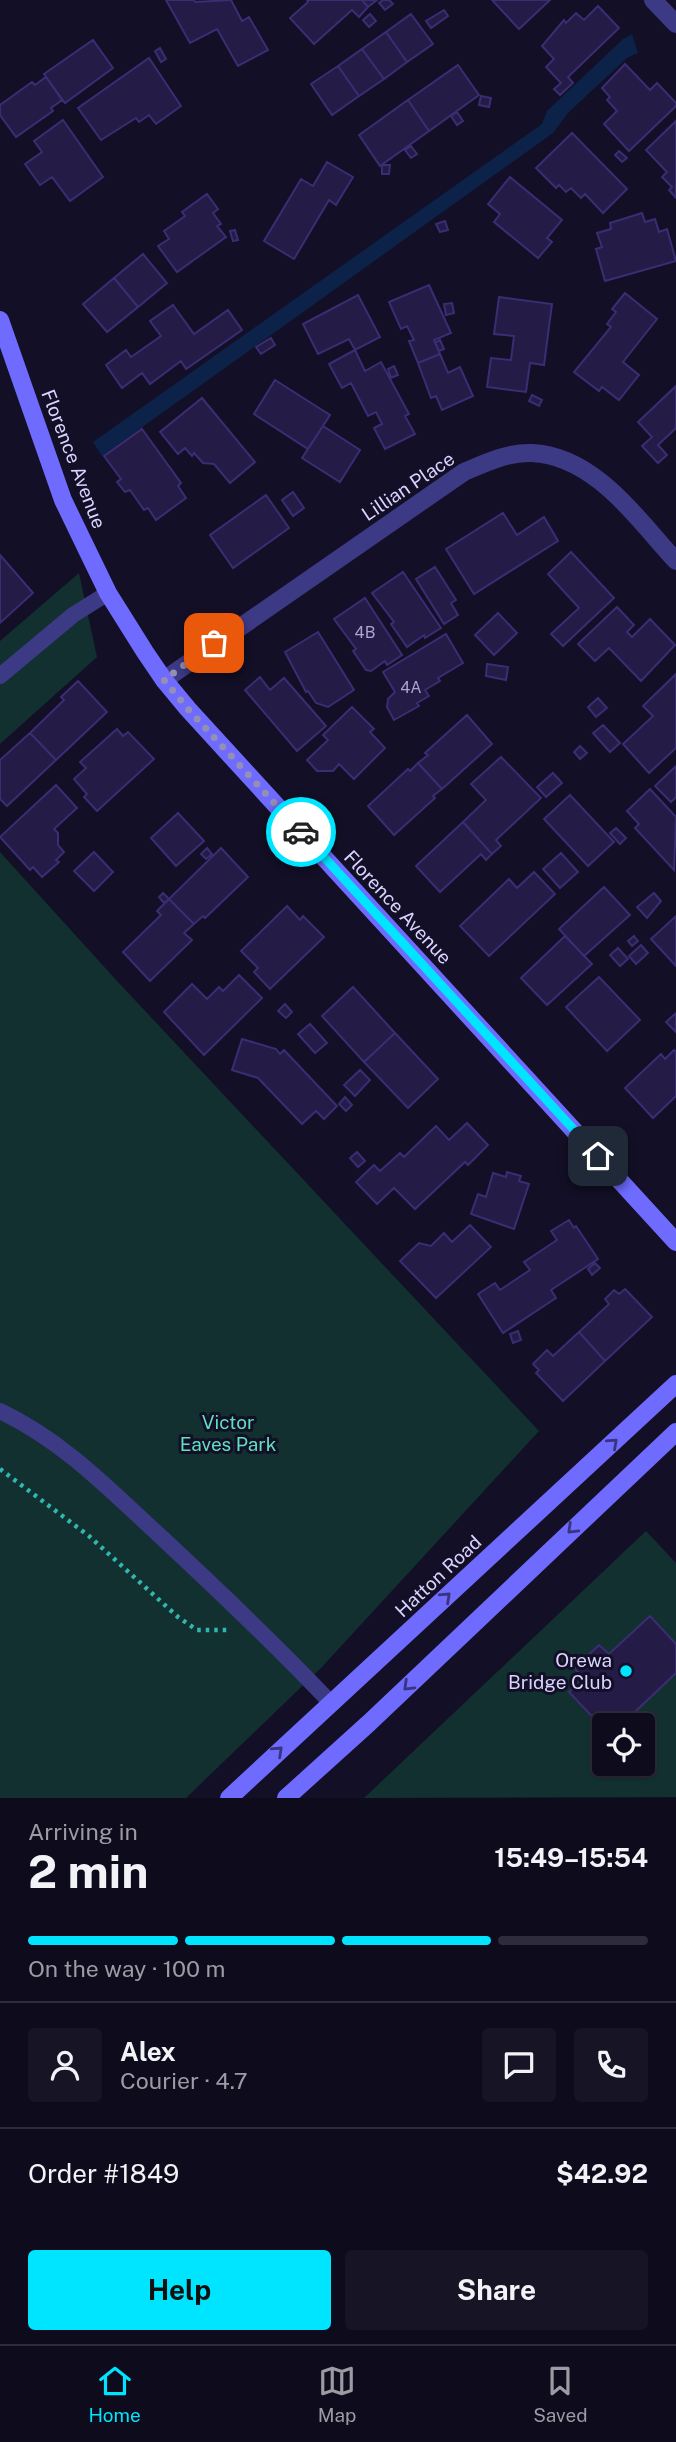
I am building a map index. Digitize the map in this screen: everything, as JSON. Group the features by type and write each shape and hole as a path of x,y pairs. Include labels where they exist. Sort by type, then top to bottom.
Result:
{"street":[{"path":"653,0 676,24"},
{"name":"Florence Avenue","path":"0,320 63,500 108,593 164,680 675,1240"},
{"name":"Lillian Place","path":"164,680 464,472 497,458 531,453 567,460 594,477 676,561"},
{"name":"Hatton Road","path":"229,1798 676,1384"},
{"path":"286,1798 369,1723 676,1432"}],"lane":[{"path":"0,676 73,615 108,593"},
{"path":"0,1410 52,1439 85,1466 243,1613 330,1702"}],"path":[{"path":"0,1469 89,1536 178,1617 197,1630 228,1630"}],"green space":[{"path":"79,573 97,657 0,744 0,641"},
{"name":"Victor Eaves Park","path":"0,852 118,982 539,1431 321,1668 186,1798 0,1798"},
{"path":"646,1531 676,1563 676,1797 364,1798"}],"water":[{"path":"632,34 638,53 627,58 568,113 553,133 102,456 93,442 542,124 547,111 623,39"}],"building":[{"path":"166,0 231,0 242,21 249,17 268,50 238,66 217,29 190,43"},
{"path":"307,0 362,0 368,7 359,17 352,10 314,44 290,18 308,2"},
{"path":"362,0 377,0 368,7"},
{"path":"389,0 393,4 385,10 379,3"},
{"path":"492,0 550,0 519,29"},
{"path":"598,6 619,28 568,77 573,83 560,95 554,89 561,83 546,67 554,59 542,46 564,20 566,23 576,13 584,20"},
{"path":"444,10 448,16 431,28 426,21"},
{"path":"370,14 376,21 369,27 363,20"},
{"path":"411,14 433,44 407,62 386,32"},
{"path":"386,32 407,62 384,79 362,49"},
{"path":"93,40 113,68 65,103 44,74"},
{"path":"160,48 166,59 161,62 155,51"},
{"path":"362,49 384,79 359,96 338,66"},
{"path":"149,58 181,106 156,124 149,115 139,122 136,118 101,140 78,108"},
{"path":"625,64 650,90 657,83 676,103 629,151 604,124 617,111 607,100 610,97 602,88"},
{"path":"458,65 479,95 429,131 408,100"},
{"path":"338,66 359,96 332,115 311,84"},
{"path":"46,77 62,100 51,108 53,111 16,137 0,115 0,105 32,82 35,85"},
{"path":"481,96 491,98 489,107 479,105"},
{"path":"408,100 429,131 380,166 359,135"},
{"path":"457,112 463,121 457,125 451,116"},
{"path":"63,120 103,177 70,201 52,177 40,185 25,164 42,152 34,141"},
{"path":"676,121 676,198 669,190 672,187 662,177 667,172 646,150"},
{"path":"572,133 627,189 603,213 585,194 581,198 571,188 566,192 559,185 556,188 536,168"},
{"path":"411,146 417,154 411,158 405,150"},
{"path":"619,151 627,158 622,162 615,155"},
{"path":"327,162 353,177 336,205 329,200 294,259 264,241 301,179 313,186"},
{"path":"382,165 390,165 389,174 382,174"},
{"path":"510,177 562,220 547,238 552,242 538,258 494,222 500,214 488,204"},
{"path":"207,194 218,209 213,213 221,224 217,226 226,237 177,272 158,246 169,239 164,231 185,216 182,212"},
{"path":"642,213 645,222 655,219 659,232 667,229 676,261 605,281 596,249 602,247 597,233 611,229 610,223"},
{"path":"445,221 448,230 440,232 436,224"},
{"path":"235,230 238,240 233,241 230,231"},
{"path":"143,254 167,283 138,307 114,278"},
{"path":"114,278 138,307 107,332 83,304"},
{"path":"429,285 451,333 434,340 440,354 418,363 409,341 414,340 407,326 401,329 389,302"},
{"path":"625,293 657,319 623,362 639,375 619,400 602,387 599,391 574,372 611,327 607,324 616,312 612,309"},
{"path":"358,295 380,337 355,350 349,339 318,354 303,324"},
{"path":"499,297 552,304 544,365 530,363 526,392 487,387 491,358 511,360 514,336 494,334"},
{"path":"452,303 454,313 446,315 444,304"},
{"path":"173,305 194,334 228,310 242,330 186,369 181,361 150,384 142,373 122,388 106,365 126,350 131,357 161,336 150,321"},
{"path":"271,338 275,345 261,354 256,347"},
{"path":"440,340 444,349 439,351 435,343"},
{"path":"355,350 365,371 381,362 409,414 405,416 415,434 385,449 374,428 382,424 376,412 368,416 351,383 342,388 329,364"},
{"path":"440,354 448,373 460,367 473,396 442,410 436,396 431,398 418,363"},
{"path":"394,366 398,375 391,378 388,369"},
{"path":"275,380 330,415 308,449 254,414"},
{"path":"676,386 676,428 658,445 667,455 658,463 642,446 652,437 638,422"},
{"path":"532,395 542,400 539,406 529,401"},
{"path":"202,398 255,462 230,483 214,464 203,463 185,448 178,454 160,432"},
{"path":"323,426 360,450 340,482 302,458"},
{"path":"142,429 181,483 178,486 186,498 156,520 148,508 144,510 130,490 125,492 117,482 121,479 104,456"},
{"path":"293,492 304,508 293,516 282,500"},
{"path":"266,495 289,528 233,568 210,535"},
{"path":"503,513 517,535 544,517 558,541 474,594 446,549"},
{"path":"571,552 614,598 563,646 551,634 579,608 548,574"},
{"path":"0,555 33,593 0,623"},
{"path":"435,567 456,600 451,603 458,615 444,624 416,579"},
{"path":"403,572 441,628 425,638 424,635 407,647 391,624 394,622 372,593"},
{"path":"365,598 402,655 387,665 385,661 371,671 366,670 353,651 356,649 334,619"},
{"path":"617,607 634,625 627,632 632,637 650,619 675,645 641,681 609,648 595,661 578,644"},
{"path":"498,613 517,633 494,655 475,635"},
{"path":"318,632 354,690 328,707 316,703 308,691 306,692 285,652"},
{"path":"446,634 463,663 438,678 440,681 425,690 429,696 417,703 419,706 394,720 387,707 388,699 395,692 383,672"},
{"path":"487,664 508,667 506,680 486,676"},
{"path":"676,674 676,748 649,773 623,744 653,716 643,706"},
{"path":"260,677 270,690 284,678 326,726 297,751 245,690"},
{"path":"78,681 107,712 56,760 30,733 64,700 61,697"},
{"path":"598,698 607,708 596,717 588,707"},
{"path":"352,707 374,729 370,732 385,748 354,779 339,764 333,771 317,771 307,760 328,740 323,735"},
{"path":"467,715 492,744 442,789 418,763 428,755 425,753"},
{"path":"603,725 620,743 610,752 593,733"},
{"path":"117,729 123,736 128,732 154,759 97,811 84,797 87,794 74,779 86,768 80,762"},
{"path":"30,733 56,760 7,806 0,799 0,760"},
{"path":"580,746 587,753 580,759 574,752"},
{"path":"501,757 541,798 496,840 501,846 492,854 463,822 486,800 471,784"},
{"path":"418,763 442,789 394,835 368,806"},
{"path":"676,766 676,797 671,802 655,786"},
{"path":"553,773 562,783 546,797 537,787"},
{"path":"56,785 77,808 54,829 58,833 58,845 64,852 56,860 59,862 42,877 33,867 30,870 0,837"},
{"path":"650,789 676,817 674,870 635,828 639,824 627,811"},
{"path":"570,795 614,842 588,866 544,819"},
{"path":"178,813 204,841 176,866 151,838"},
{"path":"463,822 492,854 486,860 481,854 440,892 416,866"},
{"path":"616,828 626,838 620,844 610,833"},
{"path":"207,848 212,854 206,859 201,854"},
{"path":"221,848 248,877 205,918 203,916 194,924 169,899"},
{"path":"94,852 113,872 94,891 74,871"},
{"path":"561,853 578,872 560,888 543,869"},
{"path":"534,872 555,894 489,956 460,926 509,879 517,888"},
{"path":"604,887 630,915 584,956 559,929"},
{"path":"163,893 169,899 164,903 159,897"},
{"path":"654,893 661,901 647,918 637,907"},
{"path":"169,899 194,924 184,933 192,940 150,981 123,952 161,915 157,911"},
{"path":"287,906 300,920 303,916 324,937 270,989 254,972 258,968 241,951"},
{"path":"676,916 676,966 651,939"},
{"path":"565,936 592,964 547,1005 521,978"},
{"path":"634,936 638,941 632,946 628,941"},
{"path":"641,945 648,953 636,964 629,956"},
{"path":"618,948 628,959 620,966 610,955"},
{"path":"239,975 262,998 204,1055 164,1012 192,984 207,999 219,987 223,991"},
{"path":"599,977 640,1020 607,1051 566,1007"},
{"path":"353,987 395,1033 364,1062 322,1016"},
{"path":"285,1004 292,1012 286,1018 278,1011"},
{"path":"676,1013 676,1032 666,1022"},
{"path":"310,1024 327,1043 315,1053 298,1034"},
{"path":"395,1033 438,1079 408,1108 364,1062"},
{"path":"242,1039 276,1049 280,1054 284,1050 337,1106 324,1119 316,1111 302,1124 258,1078 232,1070"},
{"path":"674,1050 676,1096 653,1118 625,1088 661,1054 665,1059"},
{"path":"360,1070 370,1080 355,1096 344,1085"},
{"path":"345,1097 352,1105 346,1111 339,1104"},
{"path":"467,1123 488,1145 468,1165 465,1162 415,1209 394,1188 377,1204 356,1182 374,1165 380,1171 400,1153 404,1157 436,1126 449,1140"},
{"path":"357,1152 365,1161 358,1167 350,1158"},
{"path":"507,1172 521,1176 519,1181 529,1184 514,1229 471,1214 478,1194 486,1197 493,1173 506,1177"},
{"path":"569,1220 598,1259 551,1290 556,1298 503,1333 478,1294 495,1283 500,1290 530,1270 524,1262 557,1240 551,1231"},
{"path":"470,1225 491,1247 436,1298 400,1261 419,1243 431,1246 444,1233 452,1242"},
{"path":"595,1263 600,1268 592,1275 588,1269"},
{"path":"625,1289 652,1317 605,1361 579,1332 609,1304 605,1299 614,1290 619,1294"},
{"path":"518,1331 521,1340 513,1343 510,1334"},
{"path":"579,1332 605,1361 563,1401 536,1373 539,1370 533,1364 547,1350 553,1356"},
{"name":"Orewa Bridge Club","path":"650,1616 676,1644 676,1673 634,1713 592,1713 592,1716 569,1692 584,1678 574,1668 599,1645 609,1654"}],"way so far":[{"path":"214,643 164,680 301,832"}],"place":[{"name":"Orewa Bridge Club","path":"626,1671"}],"route":[{"path":"301,832 598,1156"}]}
